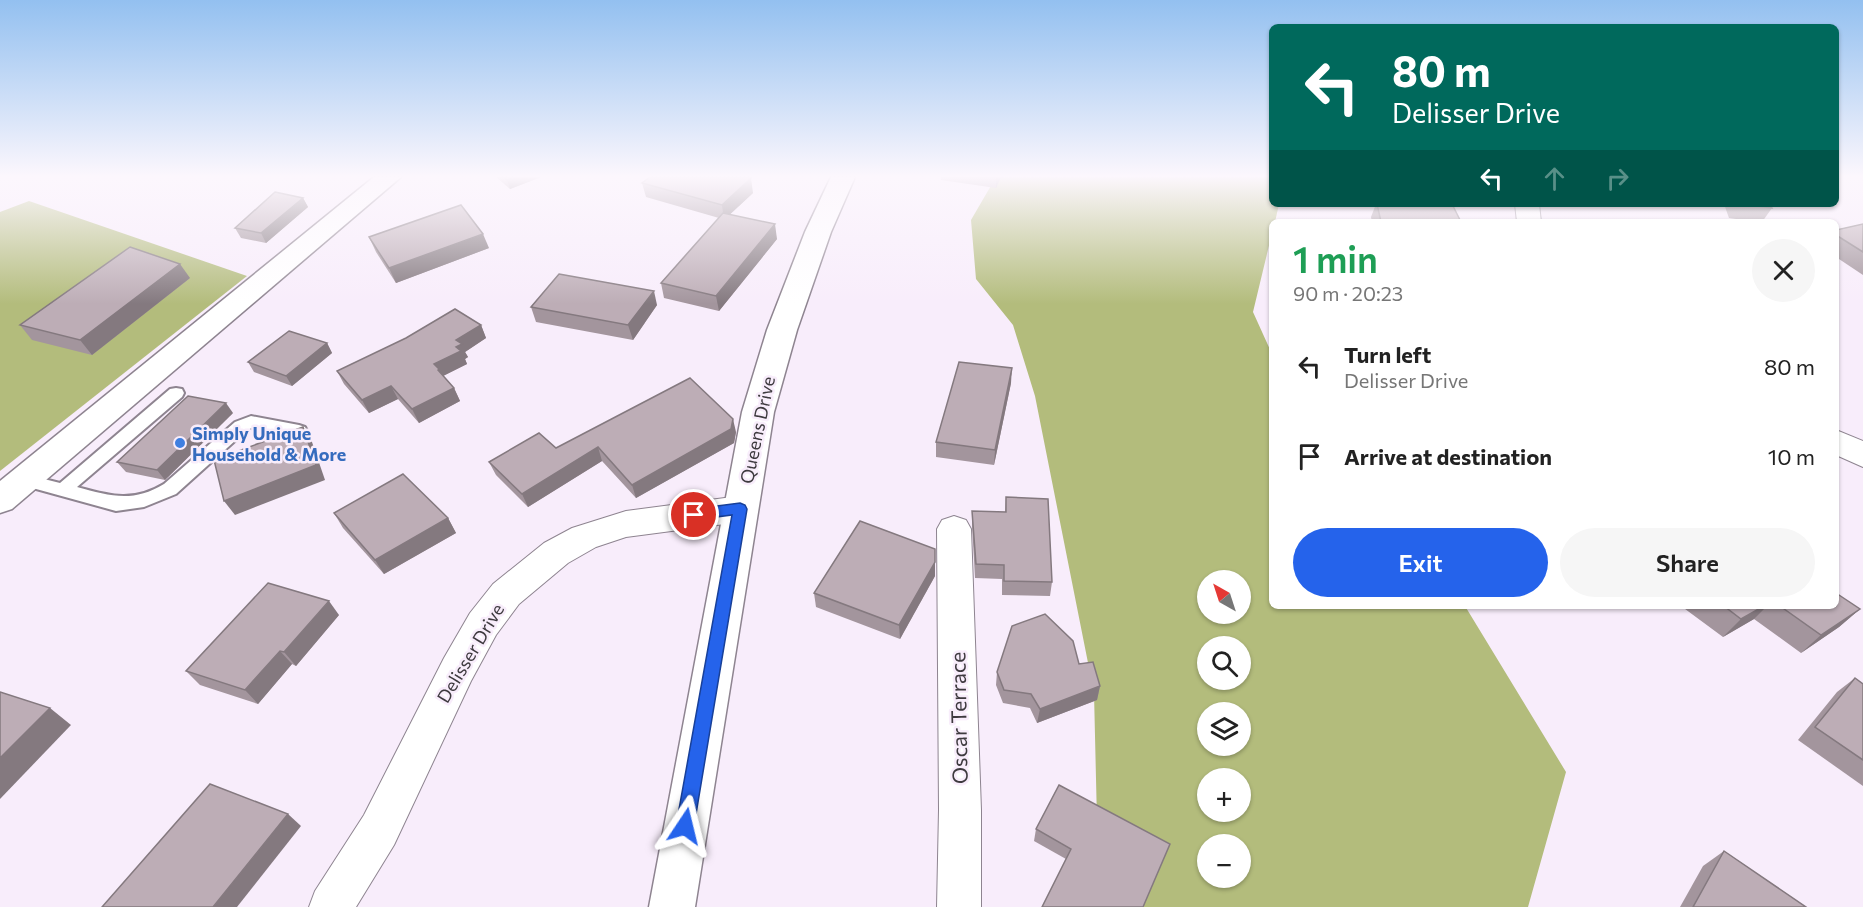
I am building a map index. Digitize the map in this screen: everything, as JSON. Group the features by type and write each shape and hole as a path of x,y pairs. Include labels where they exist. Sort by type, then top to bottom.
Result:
{"main road":[{"path":"0,500 338,219"},
{"name":"Queens Drive","path":"672,907 758,412 776,351 824,219"}],"street":[{"path":"1839,443 1863,455"},
{"name":"Delisser Drive","path":"331,907 379,830 457,670 483,624 506,594 556,553 584,537 626,524 740,509"},
{"name":"Oscar Terrace","path":"954,529 960,810 958,907"}],"lane":[{"path":"62,491 176,393"},
{"path":"24,480 116,504 145,500 161,495 170,489 241,426 251,422 299,431"}],"green space":[{"path":"0,219 82,219 247,276 0,471"},
{"path":"971,219 1269,219 1269,245 1253,312 1269,347 1269,609 1467,609 1566,772 1528,907 1099,907 1094,693 1035,396 1013,325 976,279"}],"building":[{"path":"245,219 277,219 261,233 235,228"},
{"path":"420,219 472,219 483,234 389,268 369,237"},
{"path":"717,219 753,219 775,224 716,296 661,283"},
{"path":"1863,224 1863,252 1839,237 1839,229"},
{"path":"130,247 180,264 80,340 20,325"},
{"path":"559,274 654,291 628,325 531,307"},
{"path":"455,309 481,325 456,340 462,344 456,347 461,351 434,364 454,388 412,409 391,386 362,400 337,371 406,338"},
{"path":"289,331 327,343 286,376 248,362"},
{"path":"959,362 1012,368 995,450 936,442"},
{"path":"690,378 733,419 731,429 632,485 598,447 522,494 489,462 539,433 556,448"},
{"path":"188,396 226,403 157,470 117,462"},
{"path":"303,427 316,465 224,501 214,460"},
{"path":"403,474 448,518 375,560 334,513"},
{"path":"1006,497 1048,499 1052,582 1004,581 1004,565 976,564 972,511 1006,512"},
{"path":"860,521 935,549 935,562 899,625 814,593"},
{"path":"268,583 329,601 284,652 280,651 245,690 186,671"},
{"path":"1839,595 1860,609 1821,635 1784,609 1839,609"},
{"path":"1728,609 1759,609 1741,619"},
{"path":"1045,614 1073,641 1079,664 1093,662 1100,686 1040,709 1031,694 1004,690 997,672 1012,626"},
{"path":"1855,678 1863,684 1863,760 1815,727"},
{"path":"0,692 50,708 0,758"},
{"path":"210,784 288,814 213,907 102,907"},
{"path":"1059,785 1170,844 1143,907 1042,907 1071,849 1036,829"},
{"path":"1724,851 1806,907 1693,907"}],"place":[{"name":"Simply Unique Household & More","path":"180,443"}],"route":[{"path":"685,826 740,509 694,515"}]}
